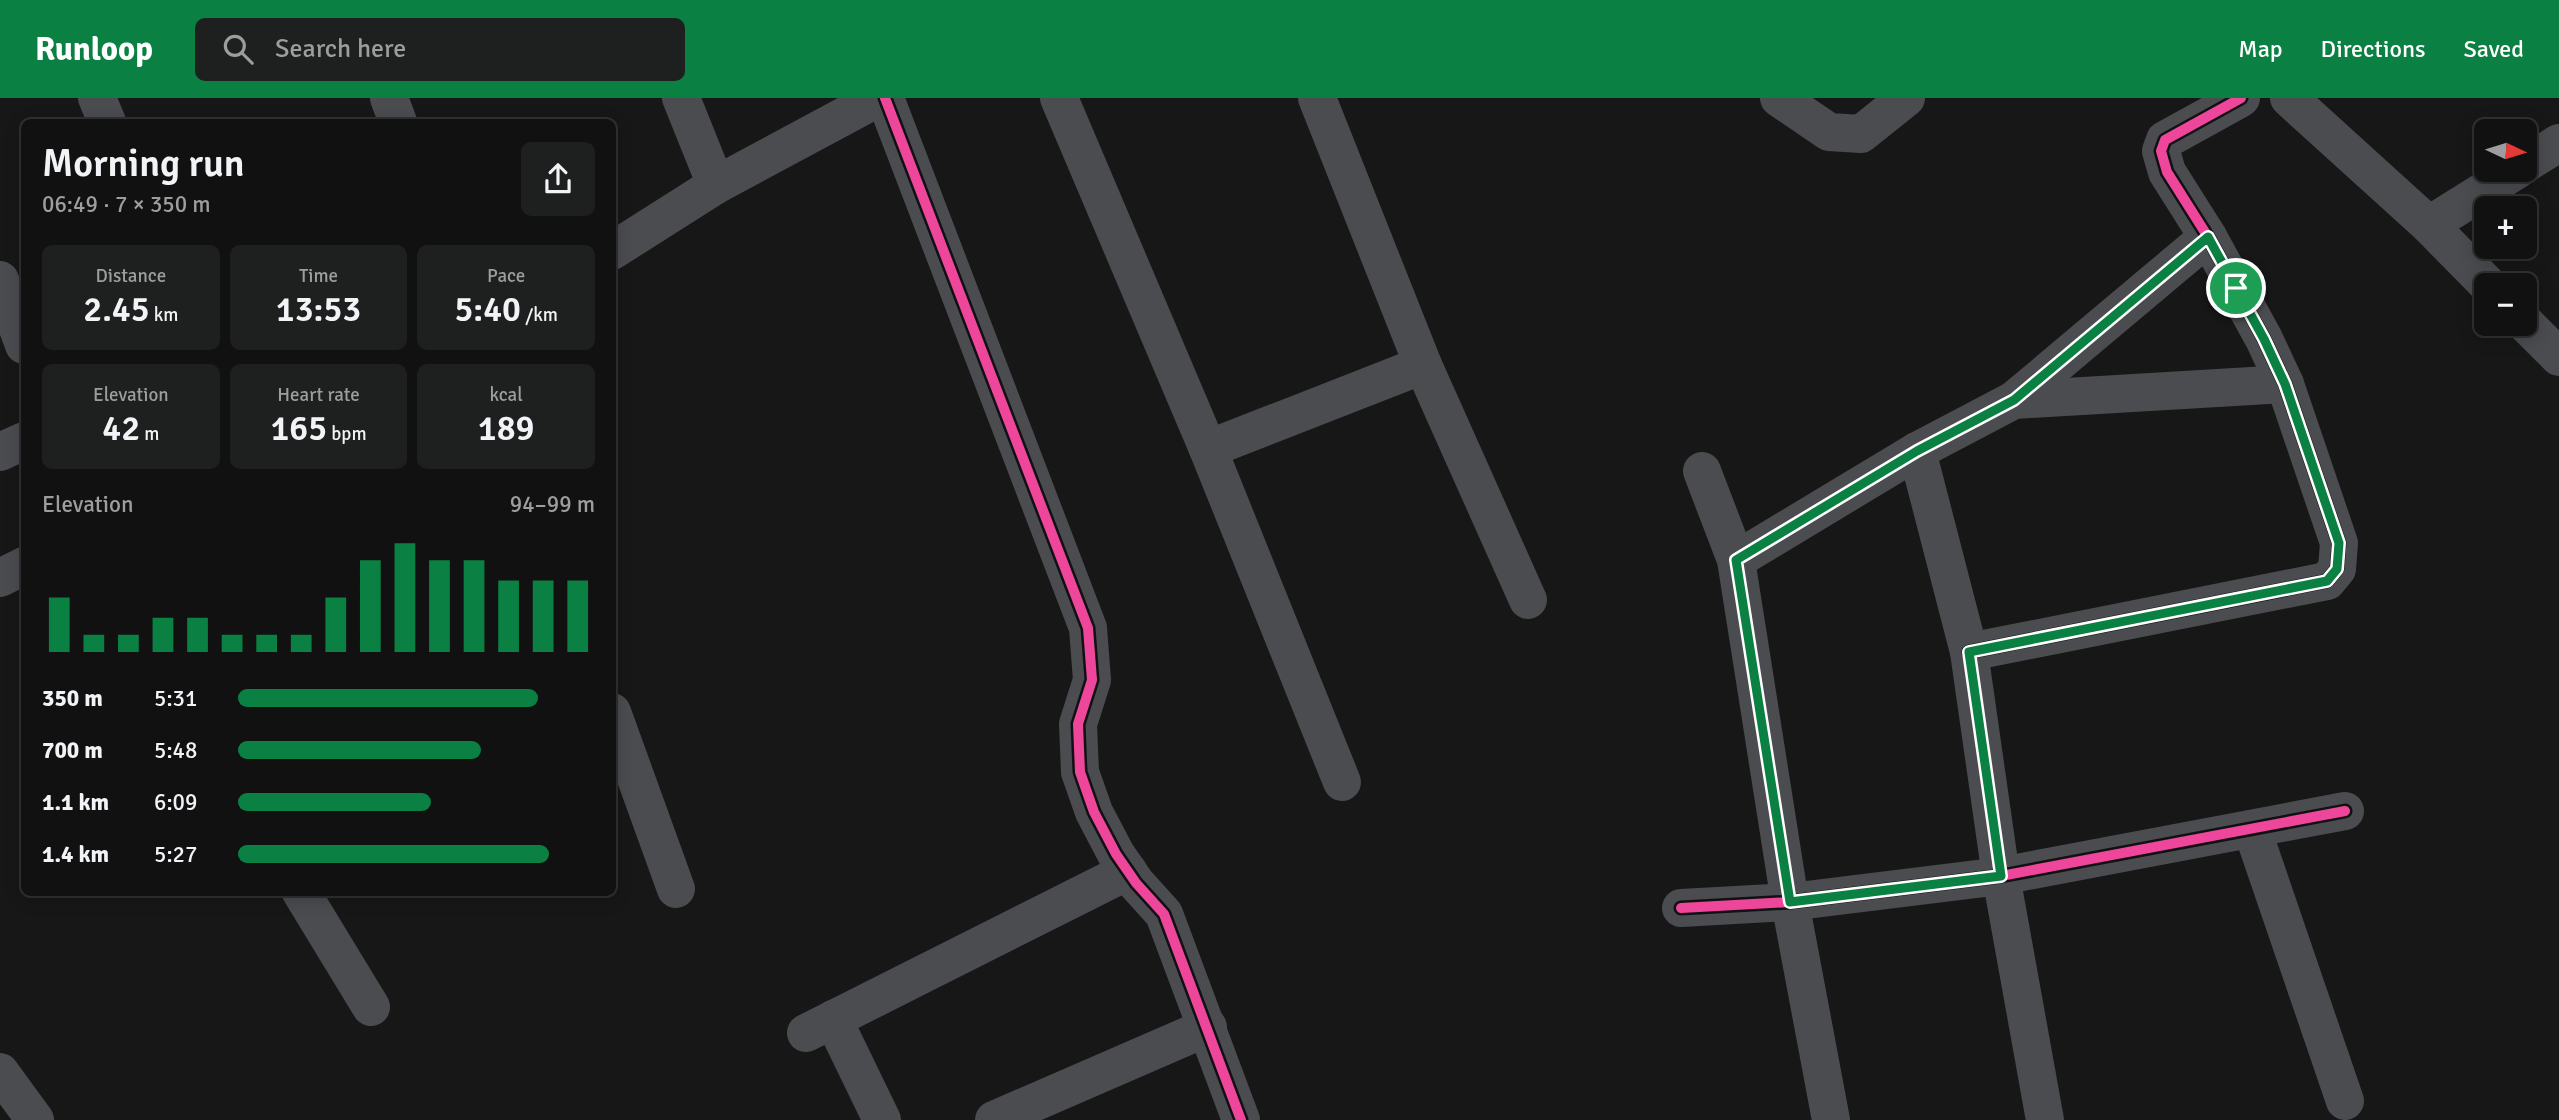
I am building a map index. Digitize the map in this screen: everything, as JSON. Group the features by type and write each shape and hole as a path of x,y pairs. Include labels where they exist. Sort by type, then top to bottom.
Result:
{"street":[{"path":"97,98 106,119"},
{"path":"389,98 397,119"},
{"path":"681,98 716,185"},
{"path":"616,248 716,185 878,98"},
{"path":"886,98 1088,628 1092,680 1078,724 1080,772 1094,812 1128,871 1164,914 1241,1120"},
{"path":"1059,98 1208,449 1342,782"},
{"path":"1317,98 1423,365 1528,600"},
{"path":"1779,98 1829,132 1861,134 1906,98"},
{"path":"1969,652 2327,581 2337,569 2339,543 2285,384 2264,339 2208,237 2167,172 2161,151 2165,140 2241,98"},
{"path":"2289,98 2429,225 2476,273"},
{"path":"2538,156 2559,143"},
{"path":"2429,225 2498,182"},
{"path":"1736,560 1917,451 2014,400 2208,237"},
{"path":"0,280 21,337"},
{"path":"2537,334 2558,354"},
{"path":"1208,449 1423,365"},
{"path":"2014,400 2285,384"},
{"path":"0,452 21,442"},
{"path":"1917,451 1969,652 2001,876 2045,1120"},
{"path":"1702,471 1736,560 1790,902 1830,1120"},
{"path":"0,578 21,568"},
{"path":"616,723 676,889"},
{"path":"1681,908 1790,902 2001,876 2345,811"},
{"path":"2252,829 2345,1101"},
{"path":"882,1120 819,1026 1128,871"},
{"path":"303,896 371,1007"},
{"path":"994,1120 1208,1027"},
{"path":"0,1072 35,1120"}],"cycle path":[{"path":"885,98 1088,628 1092,680 1078,724 1080,772 1094,812 1116,854 1136,883 1164,914 1241,1120"},
{"path":"1969,652 2327,581 2337,569 2339,543 2285,384 2264,339 2208,237 2167,172 2161,151 2165,140 2241,98"},
{"path":"1681,908 1790,902 2001,876 2345,811"}],"route":[{"path":"2208,237 2236,288 2285,384 2339,543 2337,569 2327,581 1969,652 2001,876 1790,902 1736,560 1917,451 2014,400 2208,237"}]}
